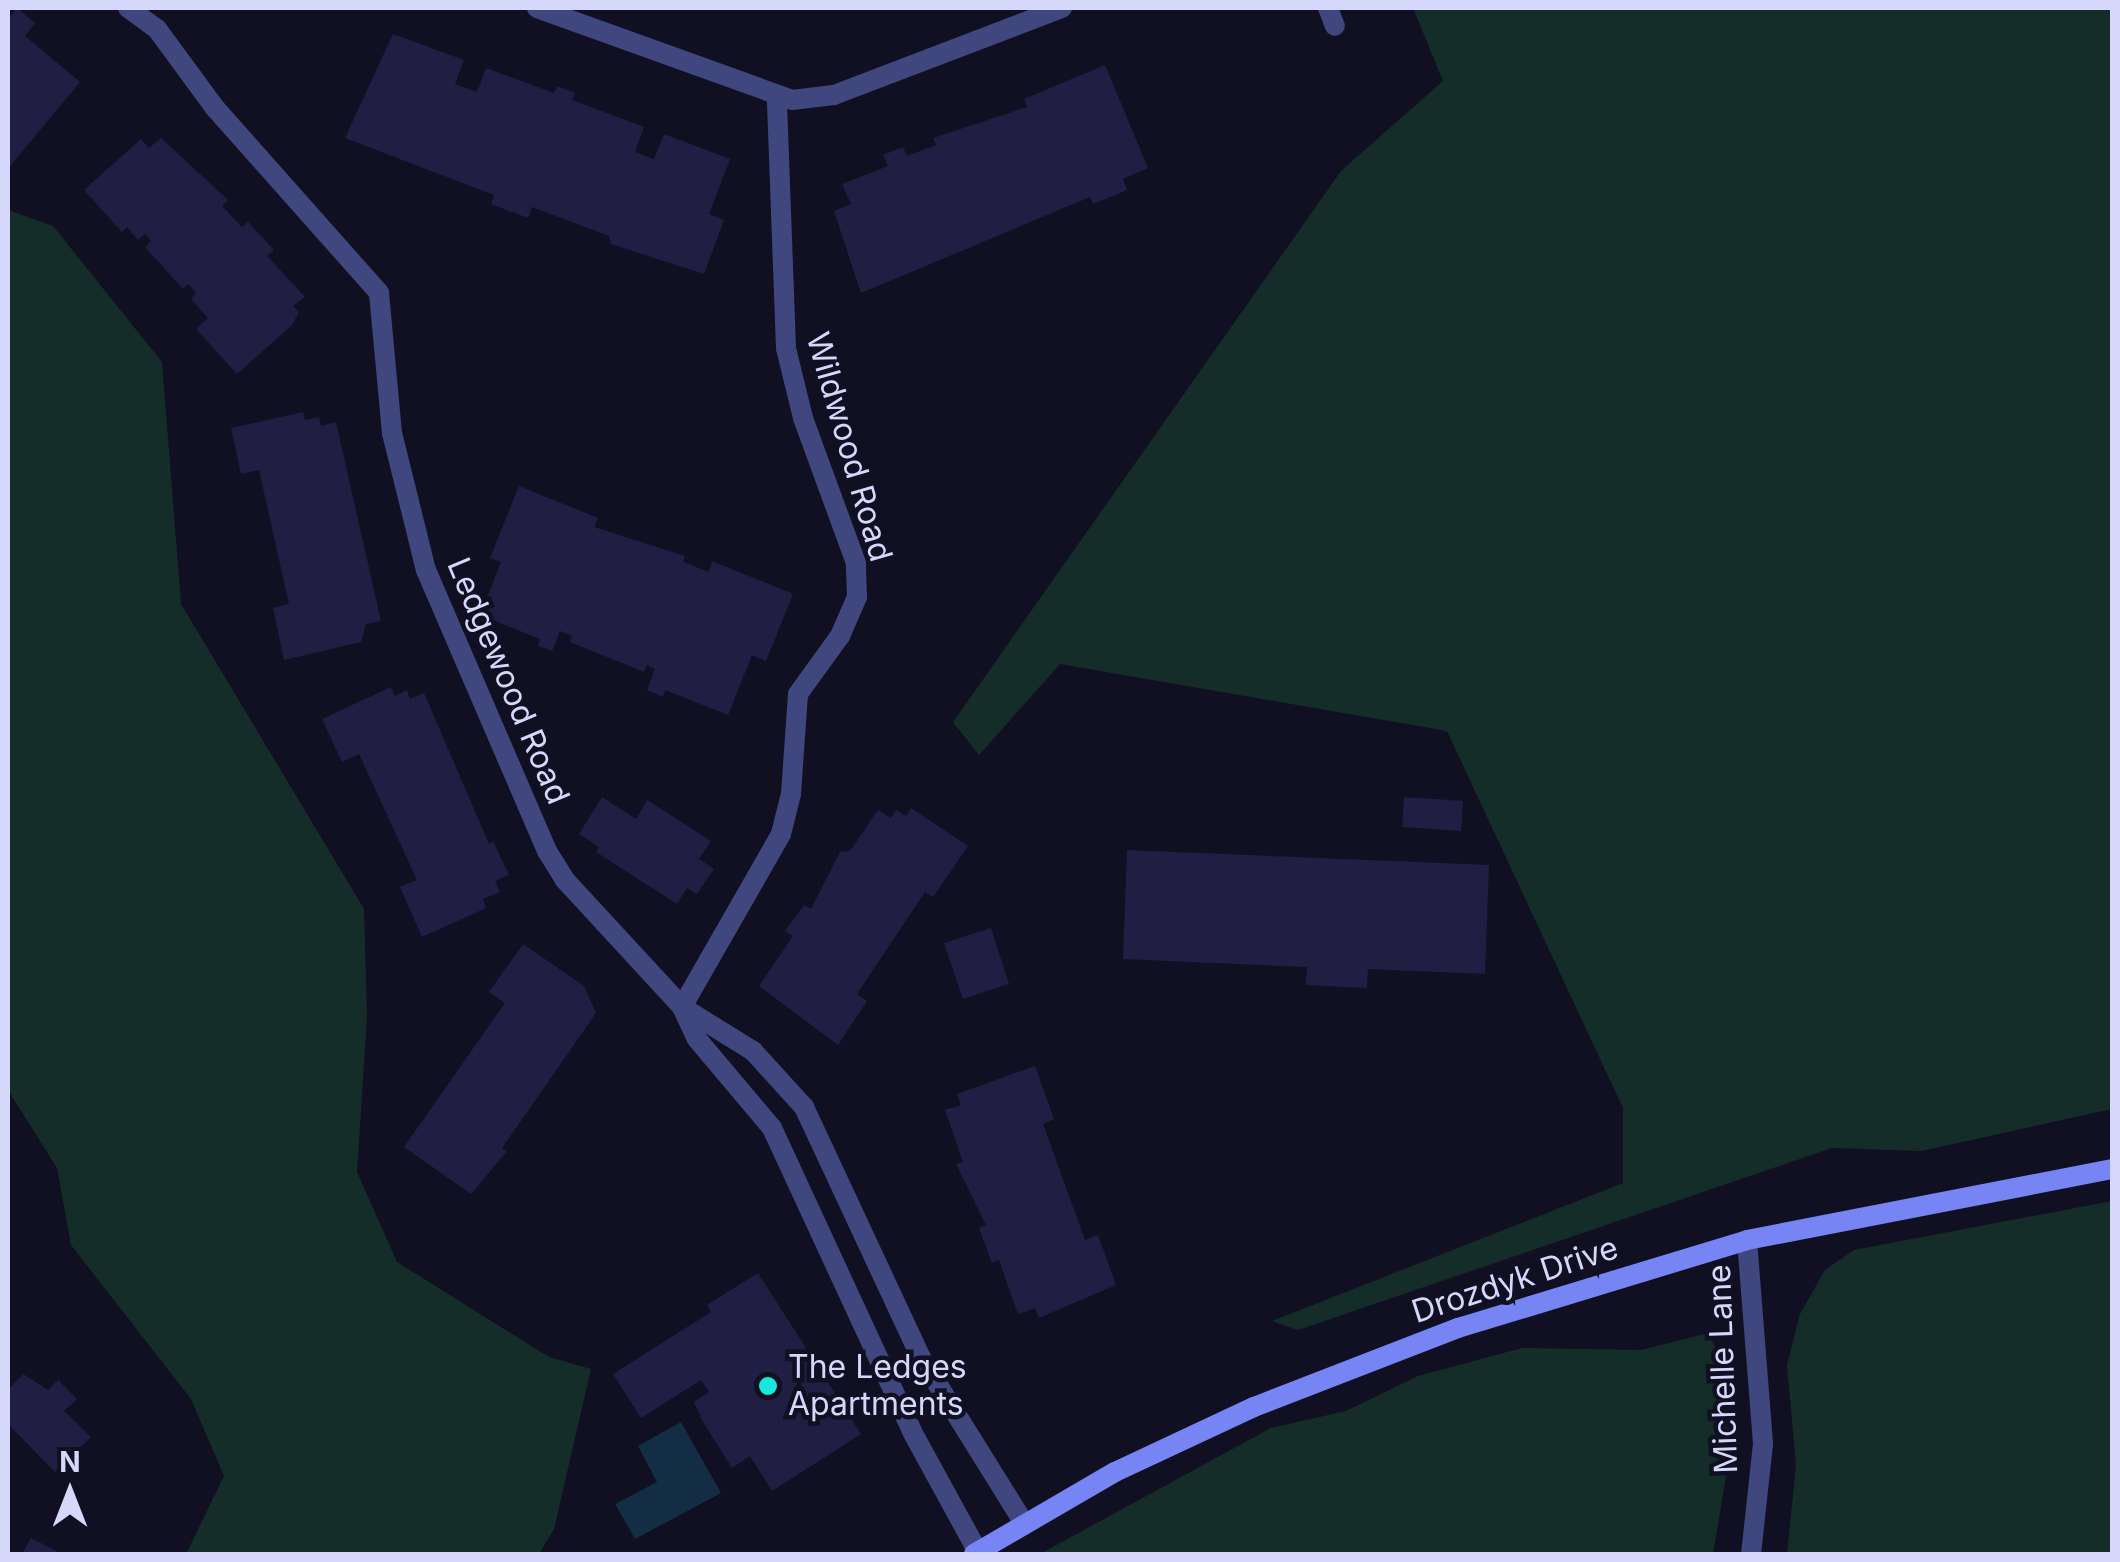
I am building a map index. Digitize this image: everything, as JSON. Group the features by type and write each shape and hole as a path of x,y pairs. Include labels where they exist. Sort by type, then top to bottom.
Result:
{"street":[{"name":"Ledgewood Road","path":"128,8 157,28 215,108 380,294 392,433 426,570 555,866 682,1006 753,1052 804,1106 920,1356 1024,1524"},
{"path":"538,8 777,98 834,95 1062,8"},
{"name":"Wildwood Road","path":"682,1006 780,834 791,794 798,694 840,636 857,597 856,563 803,418 786,348 777,98"},
{"name":"Ledgewood Road","path":"682,1006 698,1038 754,1103 787,1154 921,1450 976,1553"},
{"name":"Drozdyk Drive","path":"976,1553 1024,1524 1264,1402 1458,1328 1748,1240 2112,1169"},
{"name":"Michelle Lane","path":"1748,1240 1763,1444 1751,1554"}],"green space":[{"path":"1413,8 2112,8 2112,1109 1921,1151 1832,1148 1298,1330 1272,1321 1623,1183 1623,1108 1447,731 1060,664 979,755 953,722 1341,171 1443,81"},
{"path":"8,210 53,226 162,362 181,604 364,909 367,1017 357,1172 397,1262 549,1357 591,1369 554,1529 539,1554 186,1554 224,1476 191,1399 71,1245 57,1168 8,1090"},
{"path":"2112,1201 2112,1554 1787,1554 1796,1465 1787,1365 1800,1314 1825,1270 1854,1250"},
{"path":"1708,1333 1728,1373 1733,1434 1713,1554 1040,1554 1271,1428 1346,1411 1418,1376 1522,1348 1642,1350"}],"water":[{"path":"681,1422 721,1493 635,1539 615,1504 657,1482 638,1446"}],"building":[{"path":"17,8 35,23 25,36 80,82 10,166 8,19"},
{"path":"393,34 464,60 455,84 477,92 486,68 554,93 557,86 575,93 572,100 644,127 635,152 654,159 664,134 730,159 709,214 724,220 704,274 611,244 609,236 532,207 528,218 491,204 494,195 345,138"},
{"path":"1105,65 1148,168 1123,179 1127,190 1093,204 1090,197 861,293 834,211 851,204 842,184 888,166 883,155 903,147 907,156 936,145 933,138 1027,107 1024,99"},
{"path":"161,138 228,200 222,206 242,227 248,222 274,250 267,256 305,297 293,306 299,312 292,325 237,374 196,329 208,318 191,299 196,293 188,284 183,289 145,247 151,241 145,234 138,240 127,227 122,232 84,190 141,139 149,148"},
{"path":"303,412 305,420 319,417 321,426 336,422 381,621 366,624 361,642 284,660 273,608 289,604 259,470 241,474 231,428"},
{"path":"519,486 598,518 594,527 685,556 683,562 709,572 712,561 793,594 766,661 752,655 728,715 665,690 663,697 647,690 655,669 647,665 644,672 570,642 572,636 560,631 552,651 538,646 540,639 480,615 501,562 490,558"},
{"path":"391,687 395,696 407,690 410,699 424,693 489,844 493,841 509,875 495,881 500,892 483,899 486,908 422,937 400,887 417,880 359,754 342,762 322,719"},
{"path":"602,797 636,819 647,800 711,841 699,859 714,869 697,894 687,888 677,904 596,852 599,847 579,834"},
{"path":"1404,797 1463,801 1461,831 1402,827"},
{"path":"911,808 968,846 933,897 925,892 857,994 867,1001 838,1045 759,986 793,936 785,931 804,905 811,909 840,852 850,851 878,810 891,818 896,810 906,816"},
{"path":"1127,850 1489,865 1485,974 1368,969 1367,988 1306,985 1307,967 1123,959"},
{"path":"991,928 1009,984 963,999 944,943"},
{"path":"523,944 584,986 596,1013 502,1148 507,1151 471,1194 404,1147 505,1003 489,992"},
{"path":"1035,1066 1054,1119 1043,1124 1085,1240 1098,1235 1116,1285 1039,1318 1035,1308 1018,1314 999,1260 992,1263 979,1228 986,1225 956,1164 963,1162 945,1110 961,1105 957,1094"},
{"name":"The Ledges Apartments","path":"758,1273 861,1434 772,1491 750,1456 732,1468 694,1402 709,1392 701,1380 641,1418 613,1374 711,1312 707,1305"},
{"path":"23,1374 48,1390 58,1380 77,1399 64,1411 91,1437 55,1472 8,1424 8,1390"},
{"path":"31,1538 62,1554 22,1554"}],"place":[{"name":"The Ledges Apartments","path":"768,1386"}]}
